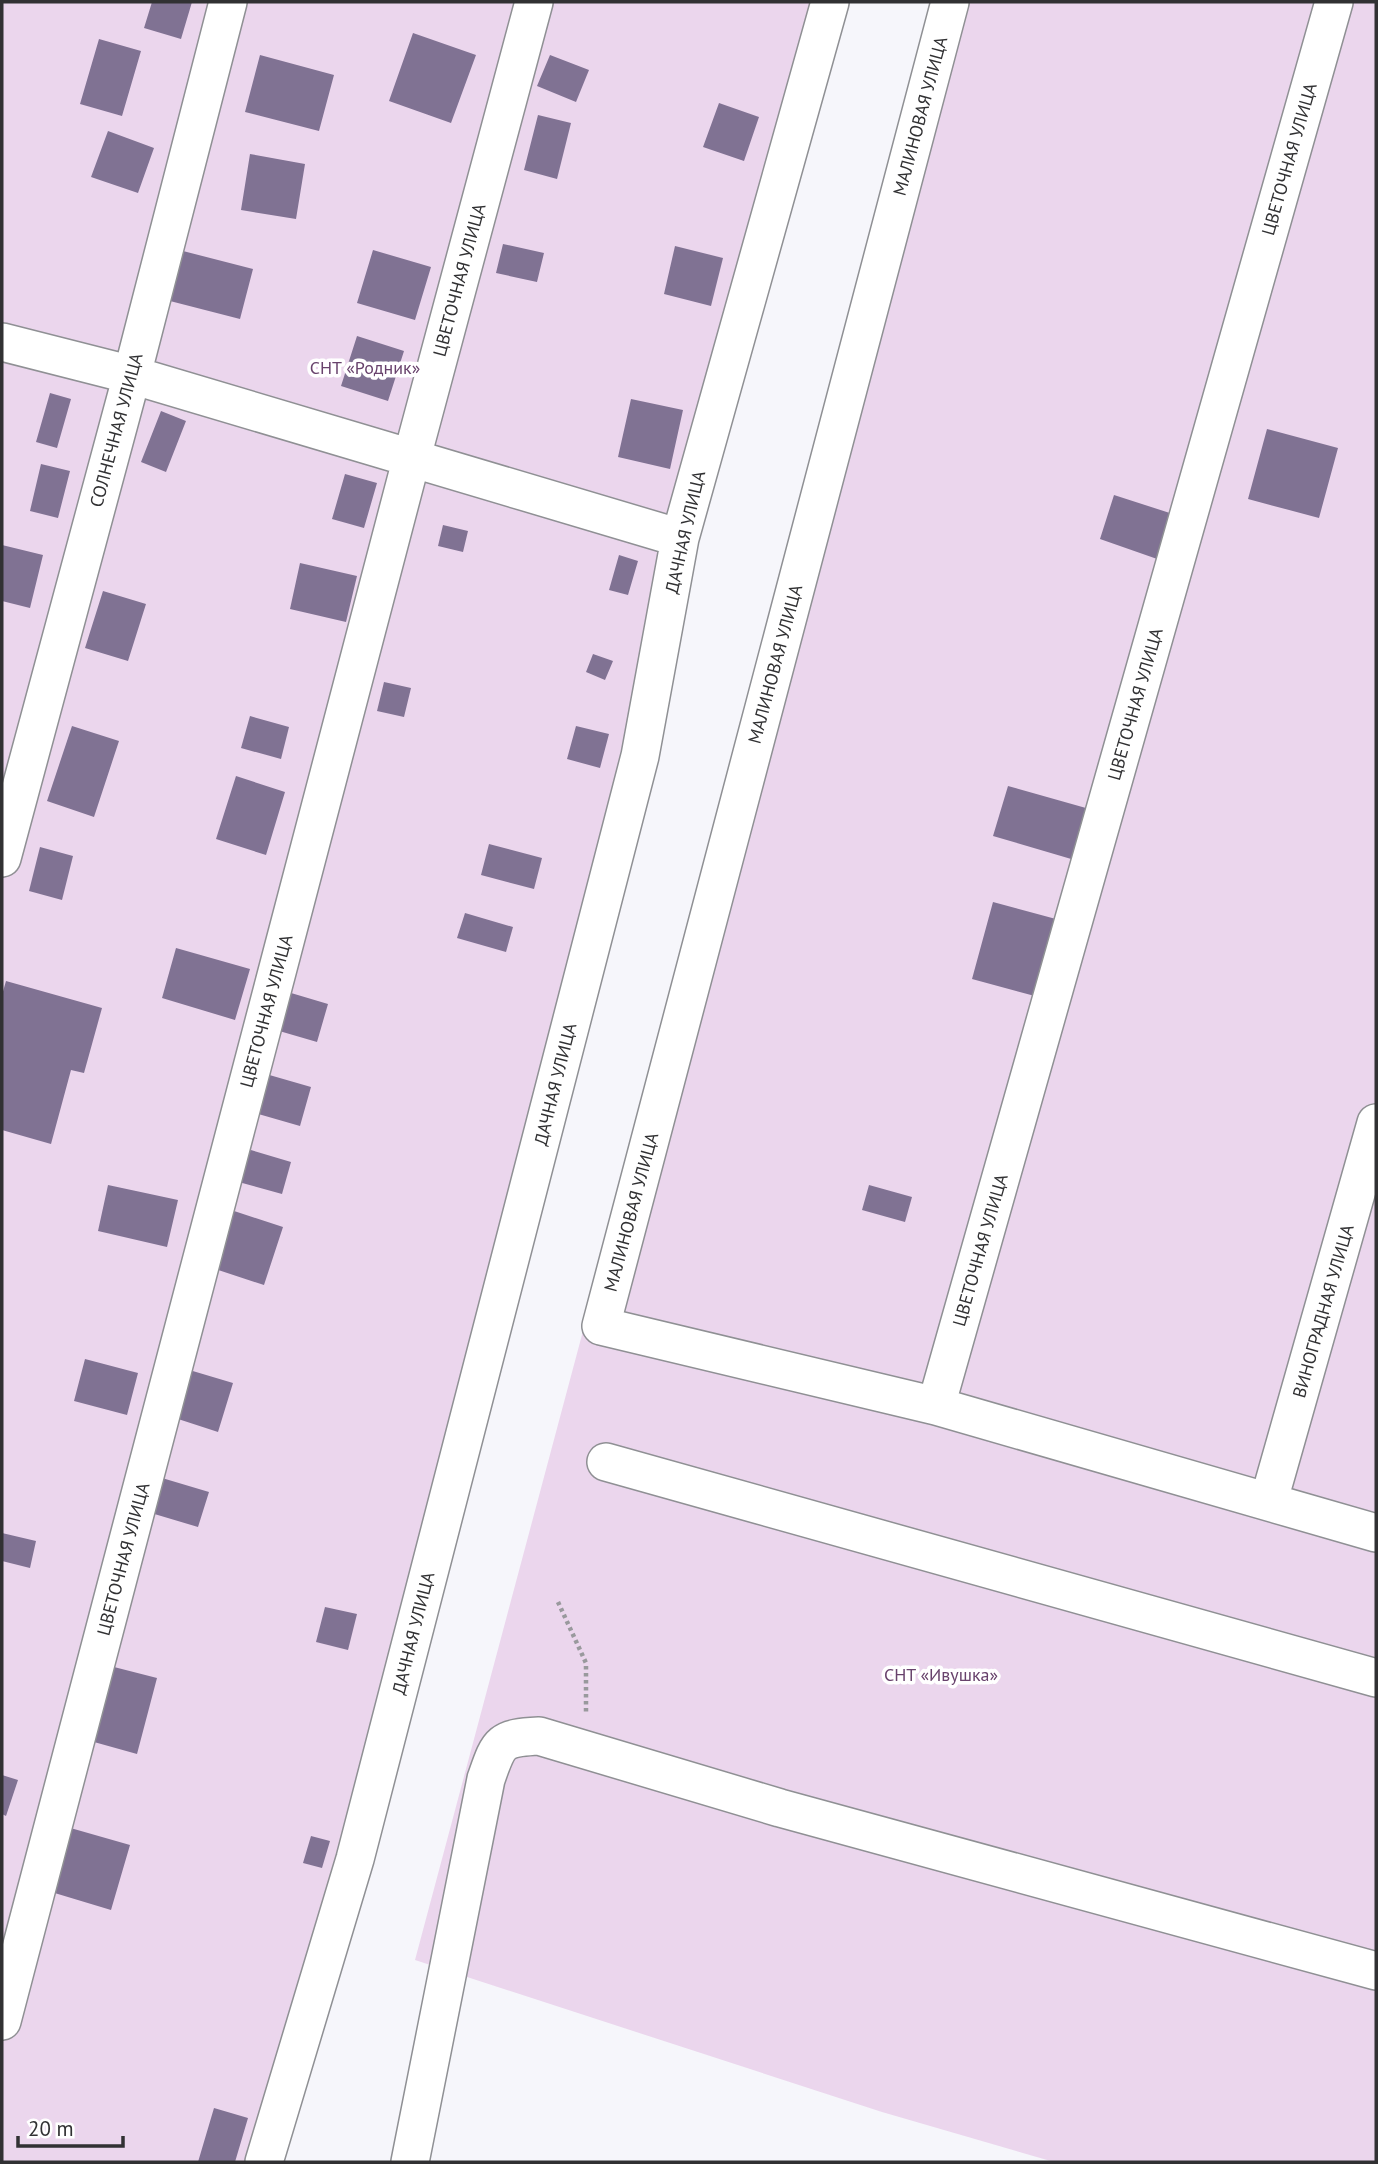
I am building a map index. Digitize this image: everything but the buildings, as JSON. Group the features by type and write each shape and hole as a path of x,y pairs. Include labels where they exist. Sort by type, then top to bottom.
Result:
{"street":[{"name":"СОЛНЕЧНАЯ УЛИЦА","path":"2,858 229,2"},
{"name":"ЦВЕТОЧНАЯ УЛИЦА","path":"2,2021 534,2"},
{"name":"ДАЧНАЯ УЛИЦА","path":"264,2162 355,1859 640,756 680,538 830,2"},
{"name":"МАЛИНОВАЯ УЛИЦА","path":"936,1406 601,1326 950,2"},
{"name":"ЦВЕТОЧНАЯ УЛИЦА","path":"936,1406 1334,2"},
{"path":"2,342 132,374 680,538"},
{"name":"ВИНОГРАДНАЯ УЛИЦА","path":"1269,1500 1376,1123"},
{"path":"936,1406 1376,1533"},
{"path":"606,1462 1376,1678"},
{"path":"410,2162 486,1779 497,1747 513,1737 539,1736 807,1815 1376,1971"}],"path":[{"path":"558,1602 586,1663 586,1727"}],"green space":[{"name":"СНТ «Родник»","path":"2,2 835,2 277,2162 2,2162"},
{"name":"СНТ «Ивушка»","path":"938,2 1376,2 1376,2162 1054,2162 882,2112 415,1960"}]}
